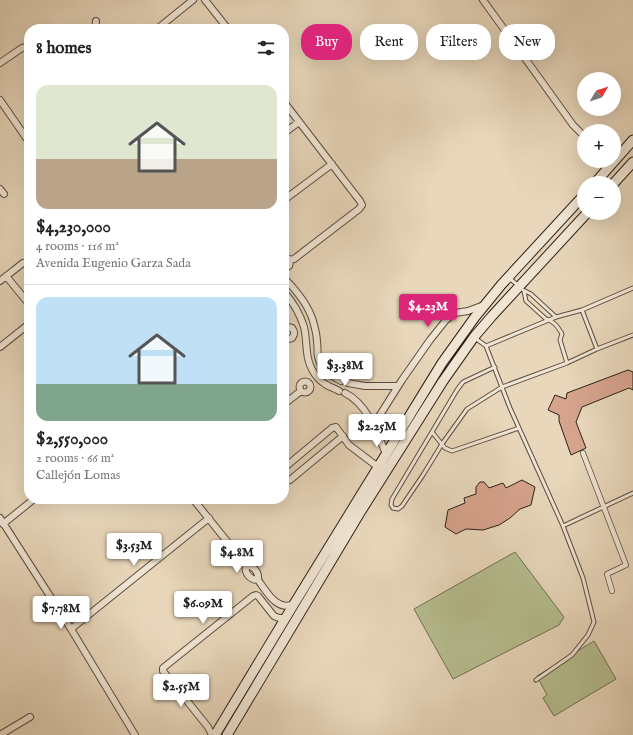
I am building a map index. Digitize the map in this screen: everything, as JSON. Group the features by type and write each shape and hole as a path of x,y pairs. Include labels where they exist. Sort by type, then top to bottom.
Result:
{"main road":[{"path":"621,153 633,140"},
{"path":"620,176 633,162"},
{"path":"601,176 608,168"},
{"path":"215,735 442,363 485,304 577,203"},
{"path":"227,735 361,511 443,381 492,316 522,289 581,220"}],"street":[{"path":"163,24 193,0"},
{"path":"205,0 224,24"},
{"path":"483,0 577,128"},
{"path":"0,63 24,48"},
{"path":"0,100 24,135"},
{"path":"289,109 360,200 362,205 359,209 294,259 289,259"},
{"path":"289,129 299,122"},
{"path":"289,196 332,164"},
{"path":"0,281 23,263"},
{"path":"6,276 24,298"},
{"path":"289,283 304,302 312,319 317,341 318,356 321,365 327,372 341,381"},
{"path":"289,298 299,313 304,328 309,363 316,376 325,384 355,399 366,412 386,454"},
{"path":"373,426 398,386 446,320 455,313 468,311 485,304"},
{"path":"289,327 294,331 294,335 289,339"},
{"path":"0,347 24,328"},
{"path":"348,383 360,385 398,386"},
{"path":"355,399 353,391 360,385"},
{"path":"289,400 301,391"},
{"path":"289,464 332,428 336,428 349,444 378,467"},
{"path":"289,480 343,436"},
{"path":"583,452 626,564 607,574 612,591"},
{"path":"27,504 2,521 71,629 135,735"},
{"path":"197,504 246,565 247,574 253,579 258,580 274,602 280,605 288,606 294,604"},
{"path":"71,629 209,518"},
{"path":"212,735 208,727 162,670 253,596 258,596 274,616 286,618"},
{"path":"0,735 30,717"}],"lane":[{"path":"508,277 522,289 531,294 556,317"},
{"path":"486,346 556,317 582,310 633,288"},
{"path":"522,289 526,301 557,326 562,334 560,340 567,363"},
{"path":"582,310 597,349"},
{"path":"495,367 463,382 457,390 392,499 391,505 394,508 398,509 402,506 442,444 467,409 502,387 567,363 633,335"},
{"path":"474,338 486,346 519,428 563,526 583,578 594,622 588,635 572,656 536,680"},
{"path":"432,432 445,448 452,451 519,428"},
{"path":"563,526 633,493"}],"green space":[{"path":"515,552 564,617 559,625 453,679 414,609"},
{"path":"594,641 616,679 554,716 543,698 547,695 537,676"}],"building":[{"path":"628,370 633,372 633,390 629,388 582,407 576,422 586,448 571,455 559,421 559,415 548,410 555,395 566,399 567,393"},
{"path":"522,480 535,487 531,505 520,509 499,525 483,530 466,529 456,534 445,527 448,510 465,503 464,498 476,494 476,487 480,482 484,482 489,488 503,483 506,488"}]}
